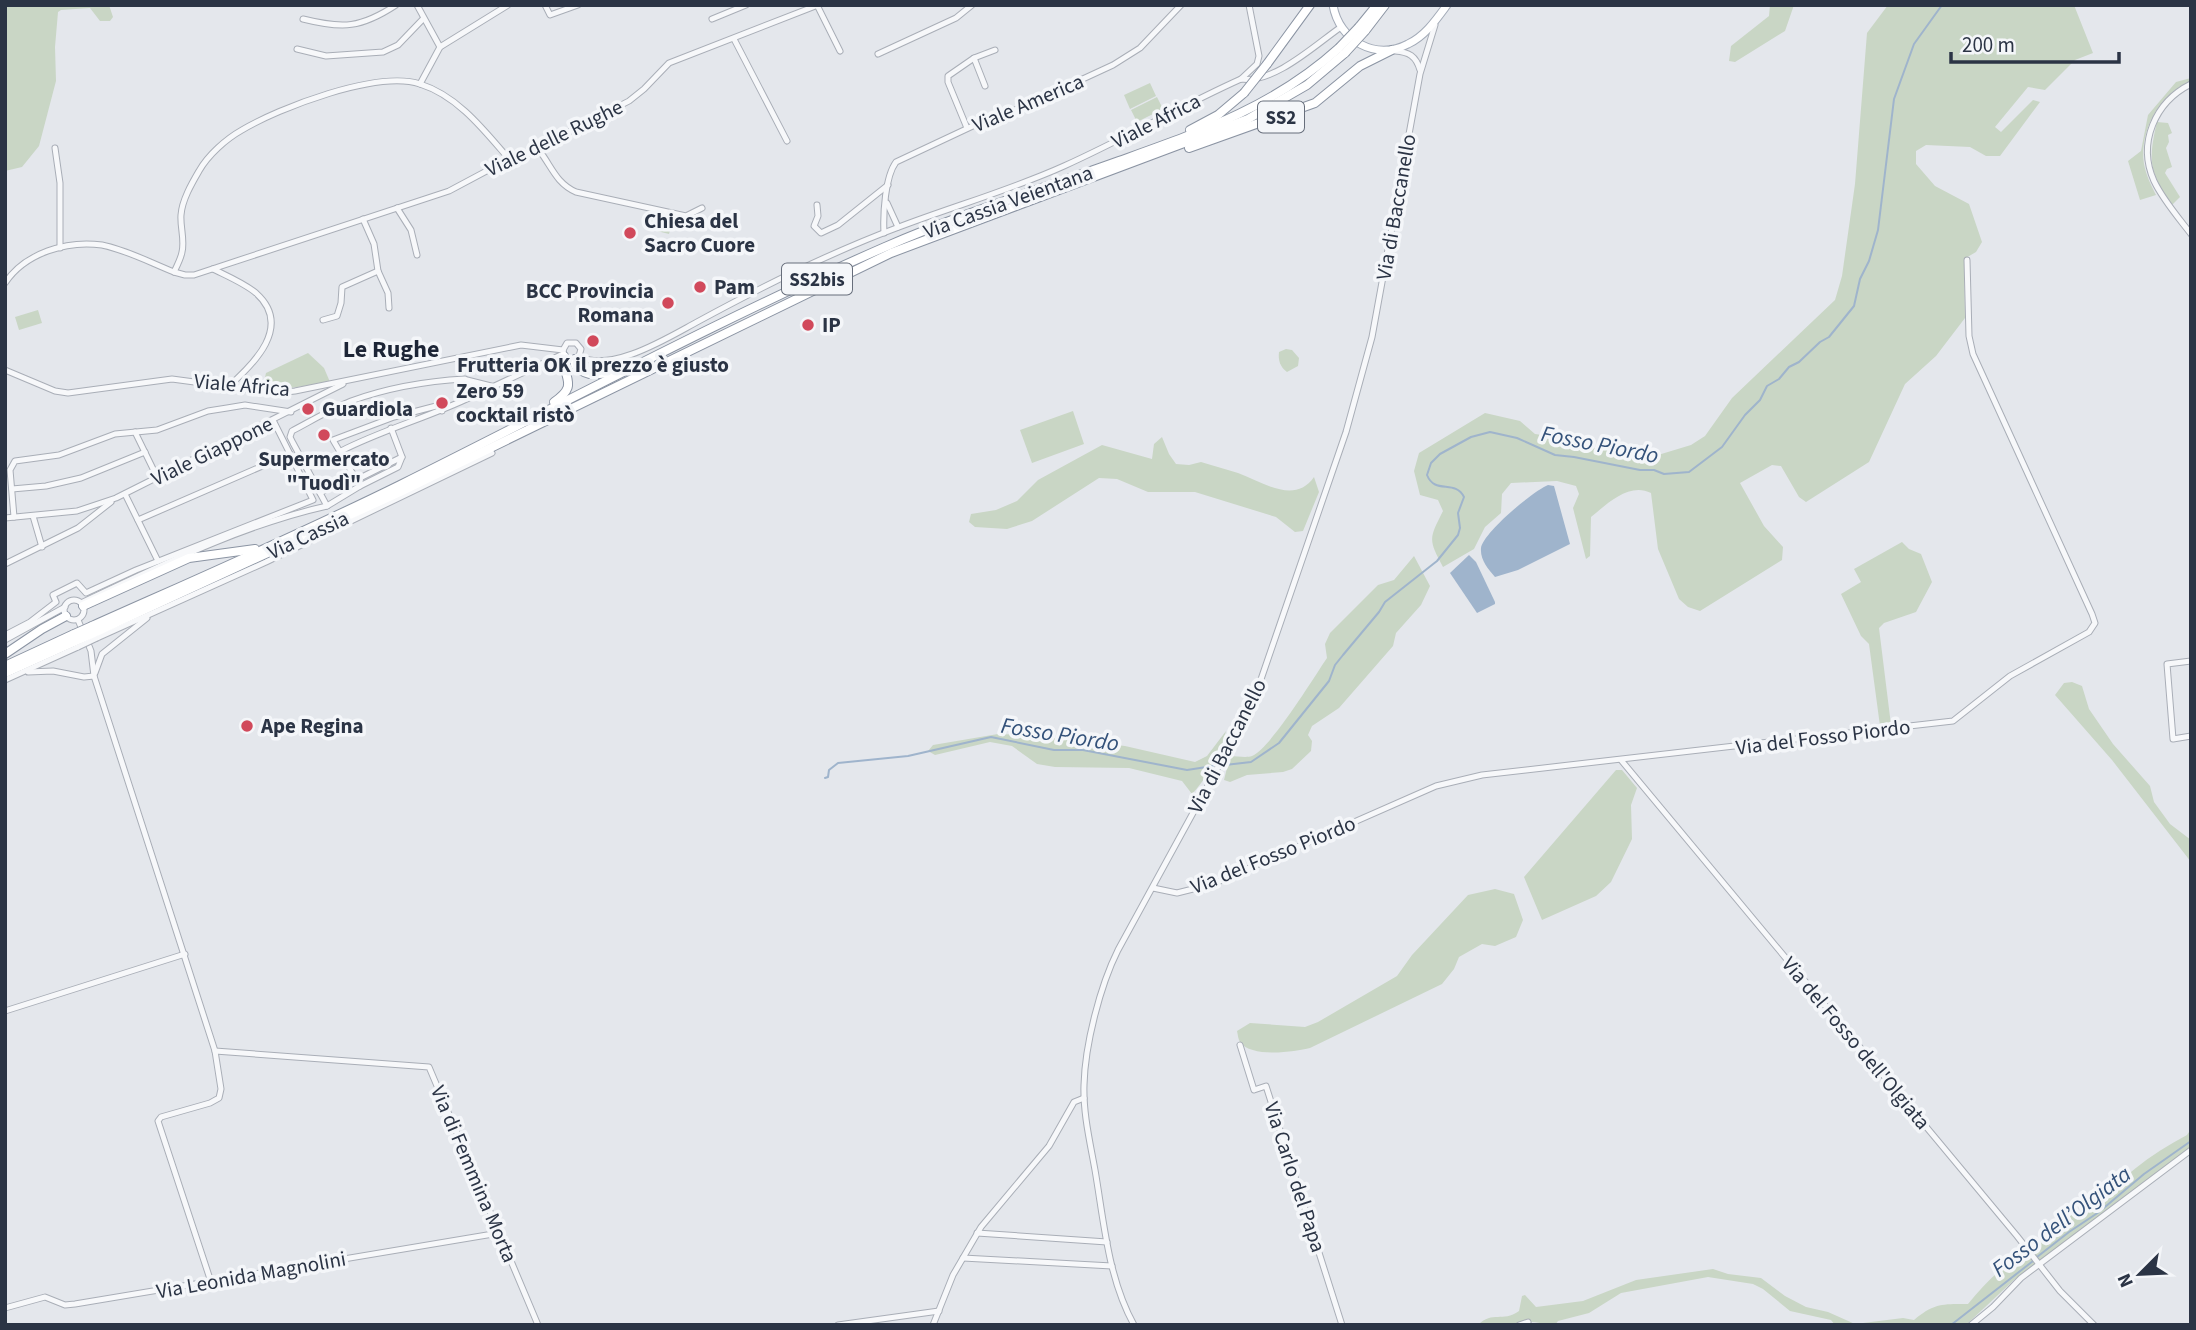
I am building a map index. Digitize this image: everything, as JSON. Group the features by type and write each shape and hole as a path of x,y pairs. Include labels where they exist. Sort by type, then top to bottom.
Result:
{"highway":[{"name":"SS2","path":"1155,152 1218,115 1244,93 1310,5"},
{"name":"Via Cassia Veientana","path":"1362,29 1377,5"},
{"name":"Via Cassia Veientana","path":"621,373 889,246 1155,152 1246,113 1342,50 1385,5"},
{"name":"SS2","path":"1155,152 1180,151 1299,110 1328,94 1360,66 1392,50"},
{"name":"Via Cassia Veientana","path":"645,372 891,253 1132,160"},
{"path":"542,413 567,391 569,377 563,353"},
{"path":"577,358 575,365 579,371 591,375 621,373"},
{"name":"Via Cassia","path":"94,632 377,503 645,372"},
{"name":"Via Cassia","path":"5,673 398,486 621,373"},
{"path":"492,453 565,417 575,406"},
{"path":"82,604 189,558 262,550"},
{"path":"5,654 66,612"},
{"name":"Via Cassia","path":"5,666 76,641"}],"main road":[{"path":"1333,5 1341,27 1353,40 1363,46 1392,50"},
{"name":"SS2","path":"1392,50 1417,38 1447,5"}],"street":[{"path":"303,19 340,26 361,24 375,19 396,5"},
{"path":"416,5 440,47"},
{"path":"420,84 440,47 508,5"},
{"path":"545,5 551,15 578,5"},
{"path":"712,19 746,5"},
{"path":"817,5 840,51"},
{"name":"Viale delle Rughe","path":"5,283 25,262 49,250 100,245 174,272 194,275 397,208 461,186 509,159 539,150 549,142 629,101 668,63 817,5"},
{"path":"878,54 956,18 972,5"},
{"name":"Viale America","path":"884,233 883,213 892,168 896,162 1126,58 1144,44 1181,5"},
{"path":"1241,79 1257,64 1259,56 1249,5"},
{"path":"297,49 326,56 383,51 398,45 423,19"},
{"name":"Via di Baccanello","path":"1134,1325 1120,1298 1112,1266 1084,1098 1087,1060 1105,979 1258,688 1346,432 1372,337 1420,74 1437,19"},
{"name":"Viale Africa","path":"5,370 55,391 68,393 172,379 277,393 345,383 521,345 563,353 569,359 598,362 621,358 673,335 794,270 898,227 1063,167 1241,79 1249,80 1278,72 1341,27"},
{"path":"734,39 787,141"},
{"path":"967,128 948,78 974,58 995,50"},
{"path":"1392,50 1405,51 1413,56 1420,74"},
{"path":"974,58 985,86"},
{"path":"174,272 183,251 181,213 186,196 201,168 220,147 240,131 293,107 346,88 393,82 420,84 441,94 470,115 509,159"},
{"path":"2191,84 2175,94 2160,110 2151,127 2147,149 2155,183 2191,234"},
{"path":"55,148 60,183 60,248"},
{"path":"539,150 564,186 576,192 686,216 702,208"},
{"path":"817,205 818,216 814,226 821,233 838,225 888,186"},
{"path":"886,200 898,227"},
{"path":"397,208 411,230 418,255"},
{"path":"363,219 374,244 378,271 388,293 388,309"},
{"name":"Via del Fosso Piordo","path":"1153,888 1177,893 1213,884 1449,782 1482,775 1953,721 2010,676 2093,628 2095,621 2092,614 1973,354 1969,336 1967,260"},
{"path":"213,269 254,291 270,314 266,345 250,368 228,387"},
{"path":"323,320 337,316 342,287 378,271"},
{"name":"Viale Africa","path":"563,353 567,343 576,343 581,349 577,358"},
{"path":"341,451 391,428 442,411 563,353"},
{"path":"465,379 495,387"},
{"path":"465,379 473,389 473,396"},
{"name":"Viale Africa","path":"320,493 290,437 292,431 351,401 395,389 442,380 465,379"},
{"name":"Viale Giappone","path":"5,518 77,511 117,498 345,383"},
{"path":"14,517 10,468 15,461 59,455 108,436 154,431 208,411 245,405 291,412"},
{"path":"360,486 333,440 394,417 440,405 442,411"},
{"path":"5,638 56,603 53,594 77,583 86,593 158,561 313,500 274,420"},
{"path":"5,638 66,612 72,601 82,604 211,545 296,513 327,506 398,467 402,457 391,428"},
{"path":"135,432 158,477"},
{"path":"12,489 46,486 81,478 145,452"},
{"path":"94,632 156,610 266,562 492,453"},
{"path":"138,520 290,454"},
{"path":"327,506 320,493 402,457"},
{"path":"125,494 158,561"},
{"name":"Viale Giappone","path":"5,564 85,524 117,498"},
{"path":"33,516 42,547"},
{"path":"66,612 71,620 78,620 83,615 82,604"},
{"path":"94,676 102,654 156,610"},
{"path":"78,620 91,651 94,676 215,1051 221,1088 219,1098 208,1104 161,1117 158,1121 211,1282"},
{"path":"5,680 76,641"},
{"path":"91,651 102,654"},
{"path":"2191,661 2167,664 2173,739 2191,736"},
{"path":"23,672 53,671 94,676"},
{"name":"Via del Fosso dell'Olgiata","path":"1620,760 2060,1291 2094,1325"},
{"path":"5,1011 185,954"},
{"name":"Via Carlo del Papa","path":"1240,1045 1254,1090 1266,1086 1342,1325"},
{"name":"Via di Femmina Morta","path":"215,1051 428,1067 538,1325"},
{"path":"933,1325 962,1258 977,1233 1049,1146 1074,1102 1084,1098"},
{"path":"1970,1325 1993,1307 2036,1262 2191,1150"},
{"name":"Via Leonida Magnolini","path":"5,1308 39,1297 48,1297 68,1305 499,1233"},
{"path":"977,1233 1107,1242"},
{"path":"962,1258 1112,1266"},
{"path":"838,1325 939,1311"},
{"path":"1519,1325 1528,1322"}],"green space":[{"path":"5,5 109,5 113,17 110,21 100,21 90,8 58,12 56,81 39,146 22,167 5,171"},
{"path":"1770,5 1794,5 1785,31 1735,62 1729,61 1731,46 1769,16"},
{"path":"1888,5 2074,5 2093,53 2075,60 2045,90 2028,87 1995,127 2001,132 2033,100 2040,102 2000,156 1986,156 1970,147 1926,145 1916,151 1916,164 1935,186 1969,204 1982,242 1976,252 1964,259 1965,318 1936,356 1905,384 1869,462 1806,502 1799,497 1781,466 1772,465 1740,483 1764,526 1783,547 1782,560 1700,611 1688,607 1679,599 1658,549 1651,493 1643,490 1619,496 1591,517 1590,556 1586,559 1573,508 1579,494 1576,486 1557,481 1511,483 1502,494 1501,513 1485,527 1474,549 1443,567 1432,539 1443,511 1438,500 1420,495 1414,471 1419,453 1485,413 1520,421 1535,434 1564,438 1576,446 1658,455 1691,445 1705,436 1732,398 1835,300 1842,276 1855,184 1867,33"},
{"path":"2191,78 2191,81 2170,94 2161,104 2148,126 2143,151 2144,164 2156,195 2140,200 2128,161 2141,151 2148,115 2176,82"},
{"path":"1150,83 1156,96 1130,109 1124,95"},
{"path":"1157,97 1163,109 1137,122 1131,110"},
{"path":"2157,122 2168,123 2172,133 2168,135 2166,148 2172,167 2165,173 2180,197 2172,205 2152,165 2152,146"},
{"path":"648,214 673,219 669,234 645,228"},
{"path":"38,310 42,323 19,330 15,317"},
{"path":"1292,350 1299,358 1298,366 1287,372 1281,366 1279,358 1279,352"},
{"path":"308,353 324,368 330,382 284,389 263,386 266,373"},
{"path":"1073,411 1084,444 1032,463 1020,430"},
{"path":"1162,437 1176,464 1201,462 1238,473 1268,486 1288,490 1306,485 1314,477 1319,492 1303,531 1295,532 1276,517 1195,492 1148,492 1117,479 1099,478 1032,521 1007,529 975,527 969,522 971,514 996,510 1017,501 1038,480 1102,445 1152,459 1154,444"},
{"path":"1902,542 1909,549 1921,554 1932,582 1916,612 1884,623 1879,628 1891,725 1880,726 1869,644 1861,636 1841,594 1861,582 1854,569"},
{"path":"1414,556 1430,586 1421,605 1396,633 1393,646 1339,708 1312,726 1308,735 1312,741 1311,751 1292,769 1283,772 1247,775 1230,782 1224,780 1230,756 1252,756 1270,740 1292,711 1327,658 1325,644 1330,633 1378,585 1394,580"},
{"path":"2072,682 2082,686 2089,709 2113,744 2150,786 2154,802 2170,824 2191,840 2191,862 2112,760 2055,695 2064,683"},
{"path":"1226,731 1213,765 1192,794 1182,781 1129,768 1055,767 1037,764 1012,746 990,742 935,755 928,751 933,745 998,734 1030,735 1125,746 1195,762 1207,756"},
{"path":"1616,770 1622,770 1637,788 1631,805 1632,839 1611,882 1596,896 1542,920 1524,877"},
{"path":"1495,889 1514,894 1523,920 1516,937 1495,946 1482,944 1459,957 1454,969 1442,984 1310,1048 1263,1052 1246,1047 1240,1042 1237,1031 1250,1023 1305,1027 1397,976 1412,955 1468,895"},
{"path":"2191,1129 2191,1147 2015,1279 1966,1325 1835,1325 1831,1320 1790,1311 1753,1284 1708,1277 1621,1293 1589,1313 1558,1321 1555,1325 1529,1322 1478,1325 1488,1318 1508,1316 1519,1311 1522,1296 1525,1295 1536,1307 1583,1301 1636,1280 1713,1269 1728,1274 1761,1278 1785,1296 1806,1307 1828,1312 1855,1324 1903,1318 1914,1320 1927,1310 1939,1306 1968,1304 1998,1273 2034,1250 2058,1223 2074,1214 2091,1210 2135,1168 2187,1135"}],"water":[{"path":"1548,485 1554,486 1570,544 1518,570 1495,577 1482,556 1484,541 1510,513"},
{"path":"1469,555 1476,562 1495,602 1477,613 1450,573"}],"waterway":[{"name":"Fosso Piordo","path":"1225,765 1251,762 1279,743 1329,681 1335,665 1385,602 1437,561 1458,535 1458,513 1464,497 1456,489 1435,484 1427,475 1431,463 1440,454 1471,437 1490,432 1517,438 1555,455 1654,470 1664,474 1689,472 1722,447 1745,415 1760,400 1767,386 1829,337 1854,306 1860,279 1869,261 1878,230 1894,99 1914,44 1942,5"},
{"name":"Fosso Piordo","path":"825,778 828,777 829,770 838,763 908,756 991,737 1054,750 1083,750 1187,770 1213,766"},
{"name":"Fosso dell’Olgiata","path":"2037,1257 2191,1141"},
{"name":"Fosso dell’Olgiata","path":"1951,1325 2033,1261"}],"place":[{"name":"Chiesa del Sacro Cuore","path":"630,233"},
{"name":"Pam","path":"700,287"},
{"name":"BCC Provincia Romana","path":"668,303"},
{"name":"IP","path":"808,325"},
{"name":"Frutteria OK il prezzo è giusto","path":"593,341"},
{"name":"Zero 59 cocktail ristò","path":"442,403"},
{"name":"Guardiola","path":"308,409"},
{"name":"Supermercato \"Tuodì\"","path":"324,435"},
{"name":"Ape Regina","path":"247,726"}],"district":[{"name":"Le Rughe","path":"391,349"}]}
